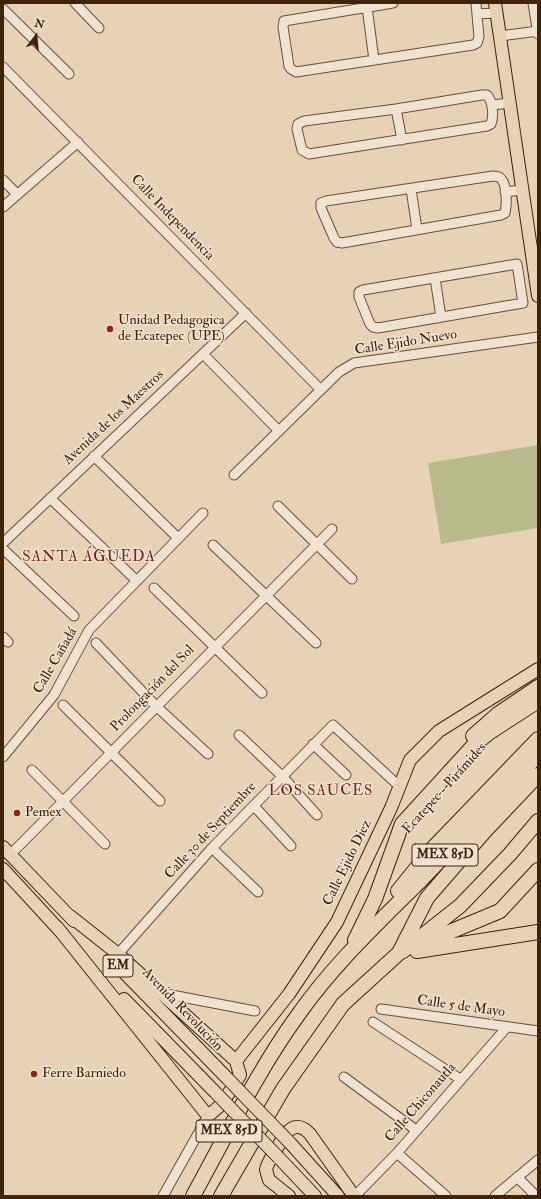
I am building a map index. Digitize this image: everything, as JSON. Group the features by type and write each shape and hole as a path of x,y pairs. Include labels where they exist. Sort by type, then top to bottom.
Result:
{"highway":[{"path":"375,899 393,830 405,808 483,725 538,687"},
{"path":"349,952 375,899 402,824 475,744 538,701"},
{"path":"349,952 432,849 538,739"},
{"name":"MEX 85D","path":"193,1196 234,1122 297,1015 349,952 438,862 538,755"},
{"name":"MEX 85D","path":"221,1196 283,1090 329,1022 343,1004 399,953 427,898 485,831 538,775"},
{"path":"399,953 460,906 510,854 538,821"},
{"path":"399,953 500,911 538,870"},
{"path":"399,953 474,943 538,932"}],"main road":[{"path":"496,8 538,296"},
{"name":"Calle Ejido Diez","path":"236,1061 289,994 337,922 391,808 410,760 439,731 538,669"},
{"name":"Avenida Revolución","path":"6,854 70,916 226,1076 338,1196"},
{"name":"EM","path":"3,869 139,1015 315,1196"},
{"path":"58,928 208,1116 222,1104 240,1075 236,1061 118,954 70,916"},
{"path":"289,1196 269,1180 266,1170 285,1134 291,1129 299,1127 310,1134 354,1196"}],"street":[{"path":"75,3 99,28"},
{"path":"393,3 290,18 284,21 283,27 289,66 296,72 473,45 477,42 479,36 476,3"},
{"path":"533,3 538,34"},
{"path":"367,7 374,60"},
{"path":"477,14 496,8"},
{"path":"3,9 69,74"},
{"path":"500,36 538,31"},
{"name":"Calle Independencia","path":"3,67 321,390"},
{"path":"482,95 487,95 490,98 492,106 493,118 491,124 487,126 308,154 302,150 298,129 298,124 304,121 396,109 482,95"},
{"path":"492,106 510,103"},
{"path":"396,109 402,140"},
{"path":"3,207 78,142"},
{"path":"493,176 499,177 502,180 505,192 505,213 342,243 337,242 334,238 321,208 321,203 326,201 493,176"},
{"path":"3,180 17,194"},
{"path":"411,189 417,229"},
{"path":"505,192 522,190"},
{"path":"517,264 521,281 523,303 378,328 373,327 370,324 359,297 359,292 363,290 517,264"},
{"path":"435,278 441,317"},
{"path":"521,281 535,279"},
{"name":"Avenida de los Maestros","path":"3,543 246,313"},
{"name":"Calle Ejido Nuevo","path":"234,475 278,430 339,372 354,363 538,337"},
{"path":"203,354 278,430"},
{"path":"94,456 178,538"},
{"path":"50,498 137,581"},
{"path":"278,506 352,579"},
{"name":"Calle Cañadá","path":"3,757 54,695 89,630 203,513"},
{"name":"Prolongación del Sol","path":"6,854 62,801 214,646 332,529"},
{"path":"213,545 316,643"},
{"path":"3,549 74,616"},
{"path":"154,588 262,693"},
{"path":"96,643 156,706 208,754"},
{"path":"63,705 160,801"},
{"name":"Calle 30 de Septiembre","path":"118,954 212,848 333,725 399,786"},
{"path":"238,735 282,776 317,815"},
{"path":"313,744 346,775"},
{"path":"32,770 105,844"},
{"path":"254,806 292,846"},
{"path":"212,848 258,892"},
{"path":"161,994 255,1011"},
{"name":"Calle 5 de Mayo","path":"381,1009 538,1032"},
{"path":"373,1022 460,1080"},
{"name":"Calle Chiconautla","path":"354,1196 396,1153 507,1027"},
{"path":"344,1077 416,1130"},
{"path":"163,1196 208,1116"},
{"path":"396,1153 446,1196"},
{"path":"495,1196 538,1160"},
{"path":"517,1177 536,1196"}],"green space":[{"path":"538,445 538,528 441,544 428,463"}],"place":[{"name":"Unidad Pedagogica de Ecatepec (UPE)","path":"110,329"},
{"name":"Pemex","path":"17,813"},
{"name":"Ferre Barniedo","path":"34,1074"}],"district":[{"name":"SANTA ÁGUEDA","path":"89,558"},
{"name":"LOS SAUCES","path":"321,792"}]}
